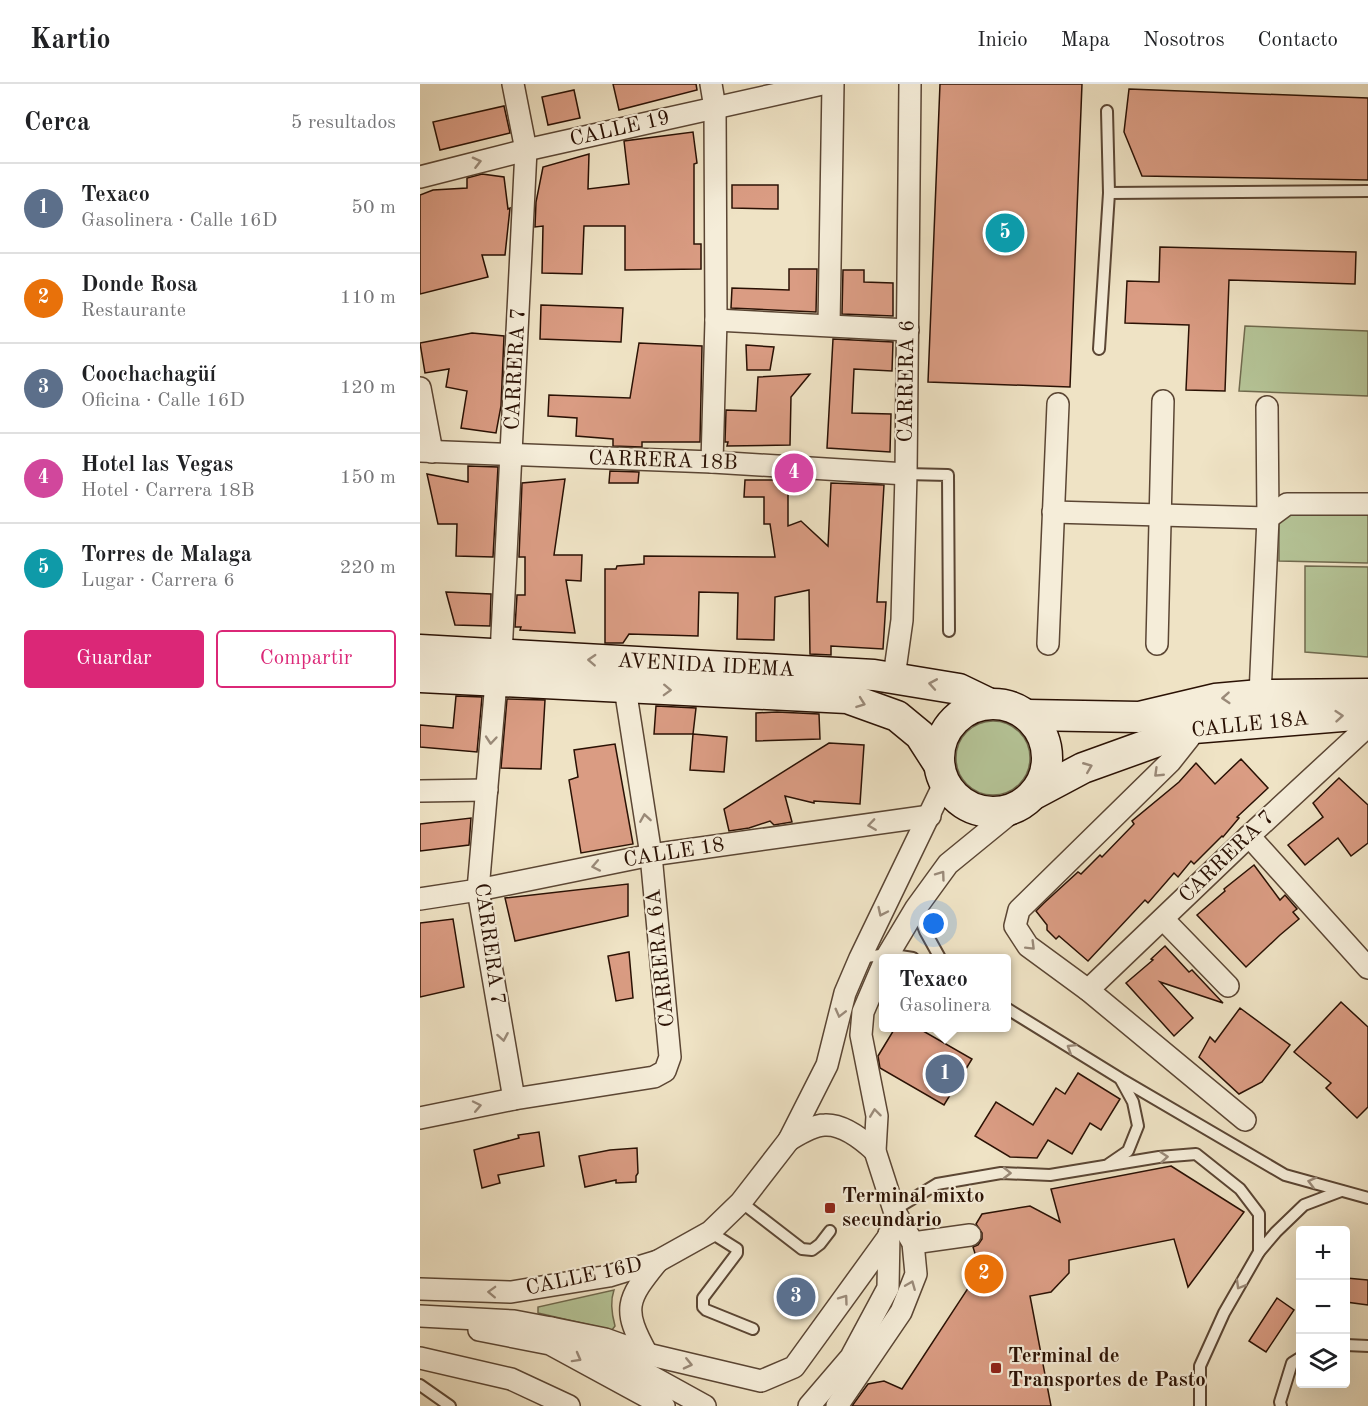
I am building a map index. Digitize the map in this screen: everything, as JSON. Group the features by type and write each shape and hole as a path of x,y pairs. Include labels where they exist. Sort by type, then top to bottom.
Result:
{"main road":[{"name":"AVENIDA IDEMA","path":"420,650 499,668 625,688 847,698 897,716 920,735 941,774"},
{"name":"AVENIDA IDEMA","path":"420,677 499,668 894,677 959,689 988,703"},
{"name":"CALLE 18A","path":"1028,715 1139,717 1215,699 1260,695 1368,694"},
{"path":"988,703 1009,705 1028,715 1042,732 1048,752 1046,774 1027,800 998,813 977,811 958,801 941,774 940,742 950,723 967,709 988,703"},
{"name":"CALLE 18A","path":"1027,800 1083,768 1194,728 1368,714"}],"street":[{"name":"CARRERA 7","path":"513,84 526,150 512,455 499,668 478,890 514,1099"},
{"path":"711,84 715,108 716,320 712,462"},
{"name":"CALLE 19","path":"420,177 526,150 822,84"},
{"path":"829,325 833,84"},
{"name":"CARRERA 6","path":"894,677 902,620 906,474 910,84"},
{"path":"716,320 908,330"},
{"path":"420,388 426,452"},
{"path":"1157,644 1163,401"},
{"path":"1048,644 1058,404"},
{"path":"1260,695 1268,518 1267,407"},
{"name":"CARRERA 18B","path":"426,452 712,462 906,474"},
{"path":"1053,512 1268,518 1287,504 1368,504"},
{"name":"CARRERA 6A","path":"514,1099 654,1077 665,1071 670,1057 651,855 625,688"},
{"name":"CARRERA 7","path":"1088,990 1368,726"},
{"path":"1194,728 1170,762 1019,910 1016,926 1028,946 1088,990 1245,1120"},
{"path":"860,958 930,816 941,774"},
{"path":"420,791 487,790"},
{"path":"888,954 916,908 948,864 1027,800"},
{"name":"CALLE 18","path":"420,898 478,890 651,855 930,816"},
{"path":"1249,836 1365,958"},
{"path":"1163,919 1228,986"},
{"name":"CALLE 16D","path":"420,1289 511,1292 609,1276 658,1261 710,1232 741,1202 789,1140 827,1065 845,993 860,958"},
{"path":"846,1396 901,1312 916,1274 913,1244 894,1210 875,1150 877,1116 861,1035 863,1012 879,973"},
{"path":"420,1118 514,1099"},
{"path":"789,1140 824,1125 846,1130 875,1150"},
{"path":"809,1406 850,1357 888,1288 889,1236 894,1210"},
{"path":"913,1244 970,1235"},
{"path":"420,1317 514,1321 604,1339 647,1354 761,1381 794,1367 889,1236"},
{"path":"647,1354 634,1332 629,1307 638,1285 658,1261"},
{"path":"420,1317 550,1344 664,1406"},
{"path":"551,1328 647,1374 705,1406"},
{"path":"420,1358 511,1379 569,1406"}],"lane":[{"path":"1099,349 1109,193 1107,111"},
{"path":"1109,193 1368,191"},
{"path":"906,474 948,475 949,631"},
{"path":"916,908 938,954"},
{"path":"860,958 879,959"},
{"path":"1011,1011 1121,1079 1285,1175 1368,1198"},
{"path":"1107,1166 1128,1151 1138,1126 1133,1102 1121,1079"},
{"path":"894,1210 936,1184 1001,1173 1050,1175 1158,1157 1196,1154 1240,1188 1259,1214 1259,1252"},
{"path":"1200,1406 1200,1366 1224,1313 1259,1252 1304,1205 1341,1191"},
{"path":"741,1202 802,1248 812,1250 830,1231"},
{"path":"710,1232 733,1245 737,1253 703,1298 703,1307 753,1329"},
{"path":"1350,1345 1368,1346"},
{"path":"1281,1406 1280,1402 1292,1363 1296,1360"},
{"path":"420,1385 450,1406"}],"green space":[{"path":"1245,326 1368,331 1368,396 1239,391"},
{"path":"1279,510 1368,512 1368,563 1279,561"},
{"path":"1305,566 1368,567 1368,657 1305,652"},
{"path":"993,721 1014,727 1024,737 1030,758 1024,779 1014,789 993,795 972,789 962,779 956,758 962,737 972,727"},
{"path":"614,1290 612,1308 615,1326 612,1330 538,1313 538,1307"}],"building":[{"path":"613,84 696,84 697,90 619,110"},
{"path":"940,84 1082,84 1070,387 928,382"},
{"path":"1129,89 1368,98 1368,180 1142,176 1124,132"},
{"path":"574,90 580,118 548,125 542,97"},
{"path":"504,106 510,133 440,150 433,122"},
{"path":"693,132 697,163 694,164 694,244 701,244 701,269 625,270 625,226 584,226 582,274 542,273 543,226 535,227 536,202 543,167 589,154 588,189 629,184 624,141"},
{"path":"482,174 504,177 508,209 510,208 505,255 482,255 488,277 420,294 420,195 433,190 467,188 467,178"},
{"path":"732,185 778,185 778,209 732,208"},
{"path":"1160,247 1356,252 1355,284 1229,280 1225,391 1186,390 1189,325 1125,323 1127,281 1159,282"},
{"path":"789,269 817,269 816,312 731,308 732,288 789,290"},
{"path":"843,270 864,270 864,282 893,283 893,316 842,314"},
{"path":"541,305 623,308 621,342 540,339"},
{"path":"472,333 504,336 501,406 496,433 461,428 467,391 446,387 449,369 425,373 420,343"},
{"path":"833,339 893,342 892,371 854,369 852,413 891,414 890,452 827,448"},
{"path":"639,343 702,346 700,442 642,442 642,447 613,446 613,439 576,436 577,418 548,416 549,395 630,398"},
{"path":"746,345 774,347 770,370 747,370"},
{"path":"810,374 791,397 790,445 727,446 728,442 725,442 726,410 756,411 758,377"},
{"path":"468,466 498,467 493,557 456,556 457,524 438,524 427,474 468,482"},
{"path":"610,471 639,472 638,483 609,483"},
{"path":"565,479 554,555 582,555 581,581 566,580 575,633 520,630 521,627 515,627 517,595 525,595 525,557 519,557 522,483"},
{"path":"745,480 788,480 788,526 801,521 828,546 831,483 884,485 877,602 886,602 883,649 831,646 831,655 810,654 809,590 775,597 774,640 737,639 738,593 699,592 698,636 629,634 623,643 605,643 605,569 644,564 644,556 775,557 770,524 764,524 764,497 744,497"},
{"path":"446,592 491,594 490,626 455,625"},
{"path":"456,696 482,697 477,752 420,747 420,725 453,728"},
{"path":"507,699 545,700 541,769 501,768"},
{"path":"656,706 696,708 693,734 654,734"},
{"path":"756,713 819,714 820,739 756,741"},
{"path":"693,734 727,737 724,772 690,770"},
{"path":"829,743 864,745 860,804 814,801 814,803 785,796 792,822 774,825 770,821 749,828 729,831 724,809"},
{"path":"615,744 633,844 581,853 569,780 578,777 574,750"},
{"path":"1241,759 1268,788 1237,817 1239,818 1223,837 1194,864 1191,861 1178,877 1174,873 1148,903 1145,900 1088,961 1059,936 1056,939 1047,930 1047,925 1036,911 1078,872 1081,874 1100,855 1102,857 1134,824 1132,821 1179,782 1196,763 1215,784"},
{"path":"1339,778 1368,805 1368,843 1351,856 1338,838 1305,865 1288,845 1323,817 1313,803"},
{"path":"471,818 469,845 420,851 420,824"},
{"path":"1254,865 1280,900 1285,895 1297,909 1293,912 1299,919 1246,967 1197,915"},
{"path":"628,884 628,916 515,941 505,898"},
{"path":"453,919 464,987 420,997 420,923"},
{"path":"1165,946 1189,972 1192,970 1223,1003 1160,982 1193,1018 1174,1036 1126,983 1153,960 1151,959"},
{"path":"629,952 633,998 616,1001 608,956"},
{"path":"1341,1002 1368,1027 1368,1107 1357,1118 1326,1088 1331,1083 1294,1052"},
{"path":"1240,1008 1290,1045 1262,1082 1239,1094 1199,1057 1210,1037 1215,1042"},
{"path":"893,1032 925,1032 972,1059 944,1105 880,1068 878,1056"},
{"path":"1078,1073 1120,1099 1101,1130 1090,1123 1072,1154 1048,1140 1037,1158 1010,1157 975,1136 996,1102 1033,1125 1056,1088 1065,1094"},
{"path":"539,1132 544,1166 498,1175 500,1183 482,1188 474,1150 519,1138 518,1135"},
{"path":"637,1148 636,1182 616,1183 616,1180 585,1187 579,1156"},
{"path":"1171,1166 1244,1212 1188,1287 1174,1239 1069,1260 1069,1273 1051,1292 1030,1296 1051,1406 852,1406 868,1384 884,1381 902,1389 980,1270 973,1247 978,1245 982,1239 982,1233 976,1224 982,1214 1030,1206 1060,1222 1051,1189"},
{"path":"1350,1278 1368,1280 1368,1305 1350,1303"},
{"path":"1277,1298 1294,1310 1266,1352 1249,1341"}],"place":[{"name":"Torres de Malaga","path":"1005,233"},
{"name":"Hotel las Vegas","path":"794,473"},
{"name":"Texaco","path":"945,1074"},
{"name":"Terminal mixto secundario","path":"830,1208"},
{"name":"Donde Rosa","path":"984,1274"},
{"name":"Coochachagüí","path":"796,1297"},
{"name":"Terminal de Transportes de Pasto","path":"996,1368"}]}
